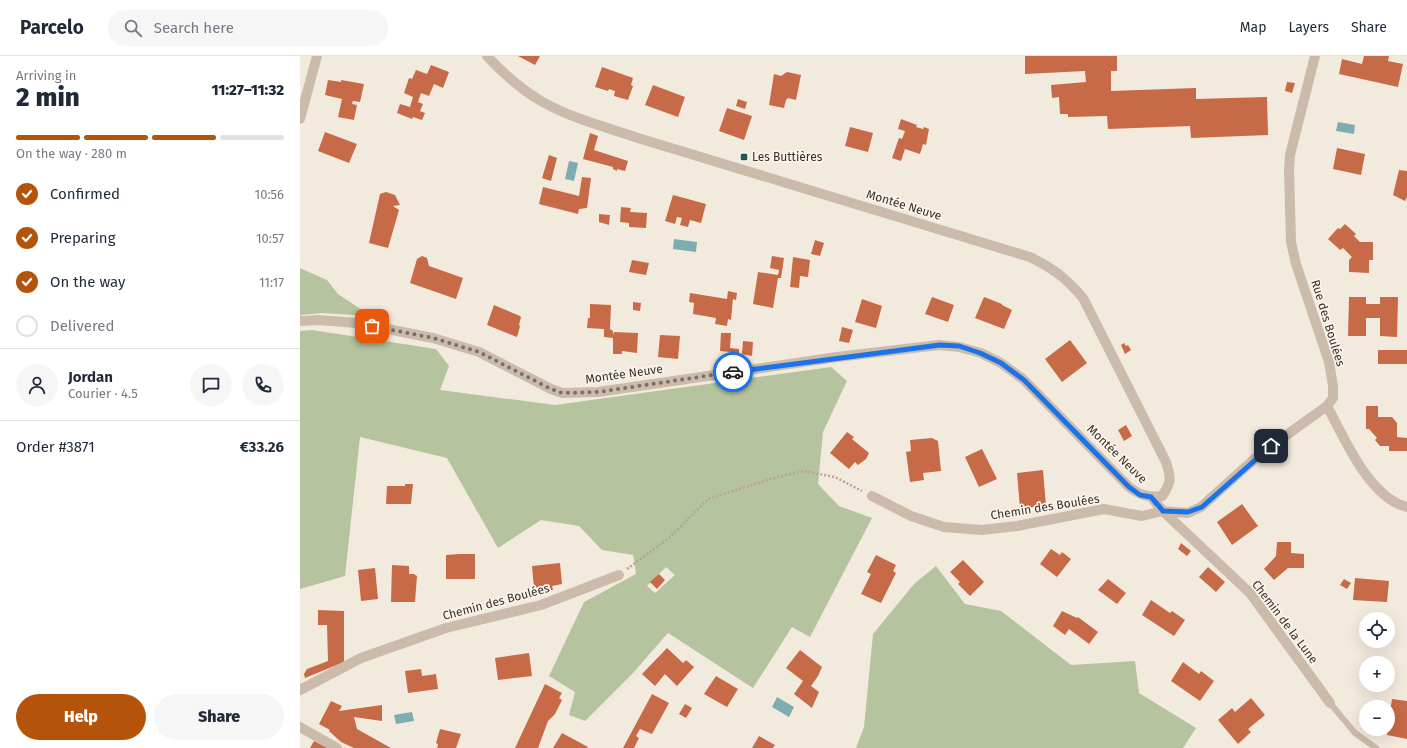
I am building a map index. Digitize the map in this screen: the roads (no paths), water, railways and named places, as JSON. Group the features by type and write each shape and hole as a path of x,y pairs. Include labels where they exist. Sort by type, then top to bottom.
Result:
{"street":[{"path":"300,119 317,56"},
{"name":"Montée Neuve","path":"300,321 318,320 357,323 433,338 479,352 551,389 562,393 598,392 837,358 940,345 959,346 980,353 1001,363 1024,380 1129,487 1140,495 1151,497 1162,496 1169,486 1170,476 1166,462 1083,298 1068,280 1051,267 1030,257 638,138 571,114 542,102 528,93 506,75 487,56"},
{"name":"Rue des Boulées","path":"1315,56 1290,155 1291,242 1296,264 1329,362 1332,398 1327,406"},
{"path":"1151,497 1163,511 1188,512 1202,507 1260,454 1327,406 1361,469 1390,499 1407,507"},
{"name":"Chemin des Boulées","path":"872,496 911,516 944,527 982,530 1017,526 1104,509 1142,516 1163,511"},
{"name":"Chemin de la Lune","path":"1163,511 1250,593 1330,703"},
{"name":"Chemin des Boulées","path":"300,690 368,656 446,628 541,605 619,575"},
{"path":"300,727 337,748"}],"lane":[{"path":"1330,703 1355,733 1376,748"}],"water":[{"path":"1338,122 1355,125 1354,134 1336,131"},
{"path":"569,161 578,163 574,181 565,179"},
{"path":"674,239 697,242 696,252 673,249"},
{"path":"777,697 794,707 789,717 772,707"},
{"path":"412,712 414,721 396,724 394,715"}],"place":[{"name":"Les Buttières","path":"744,157"}]}
